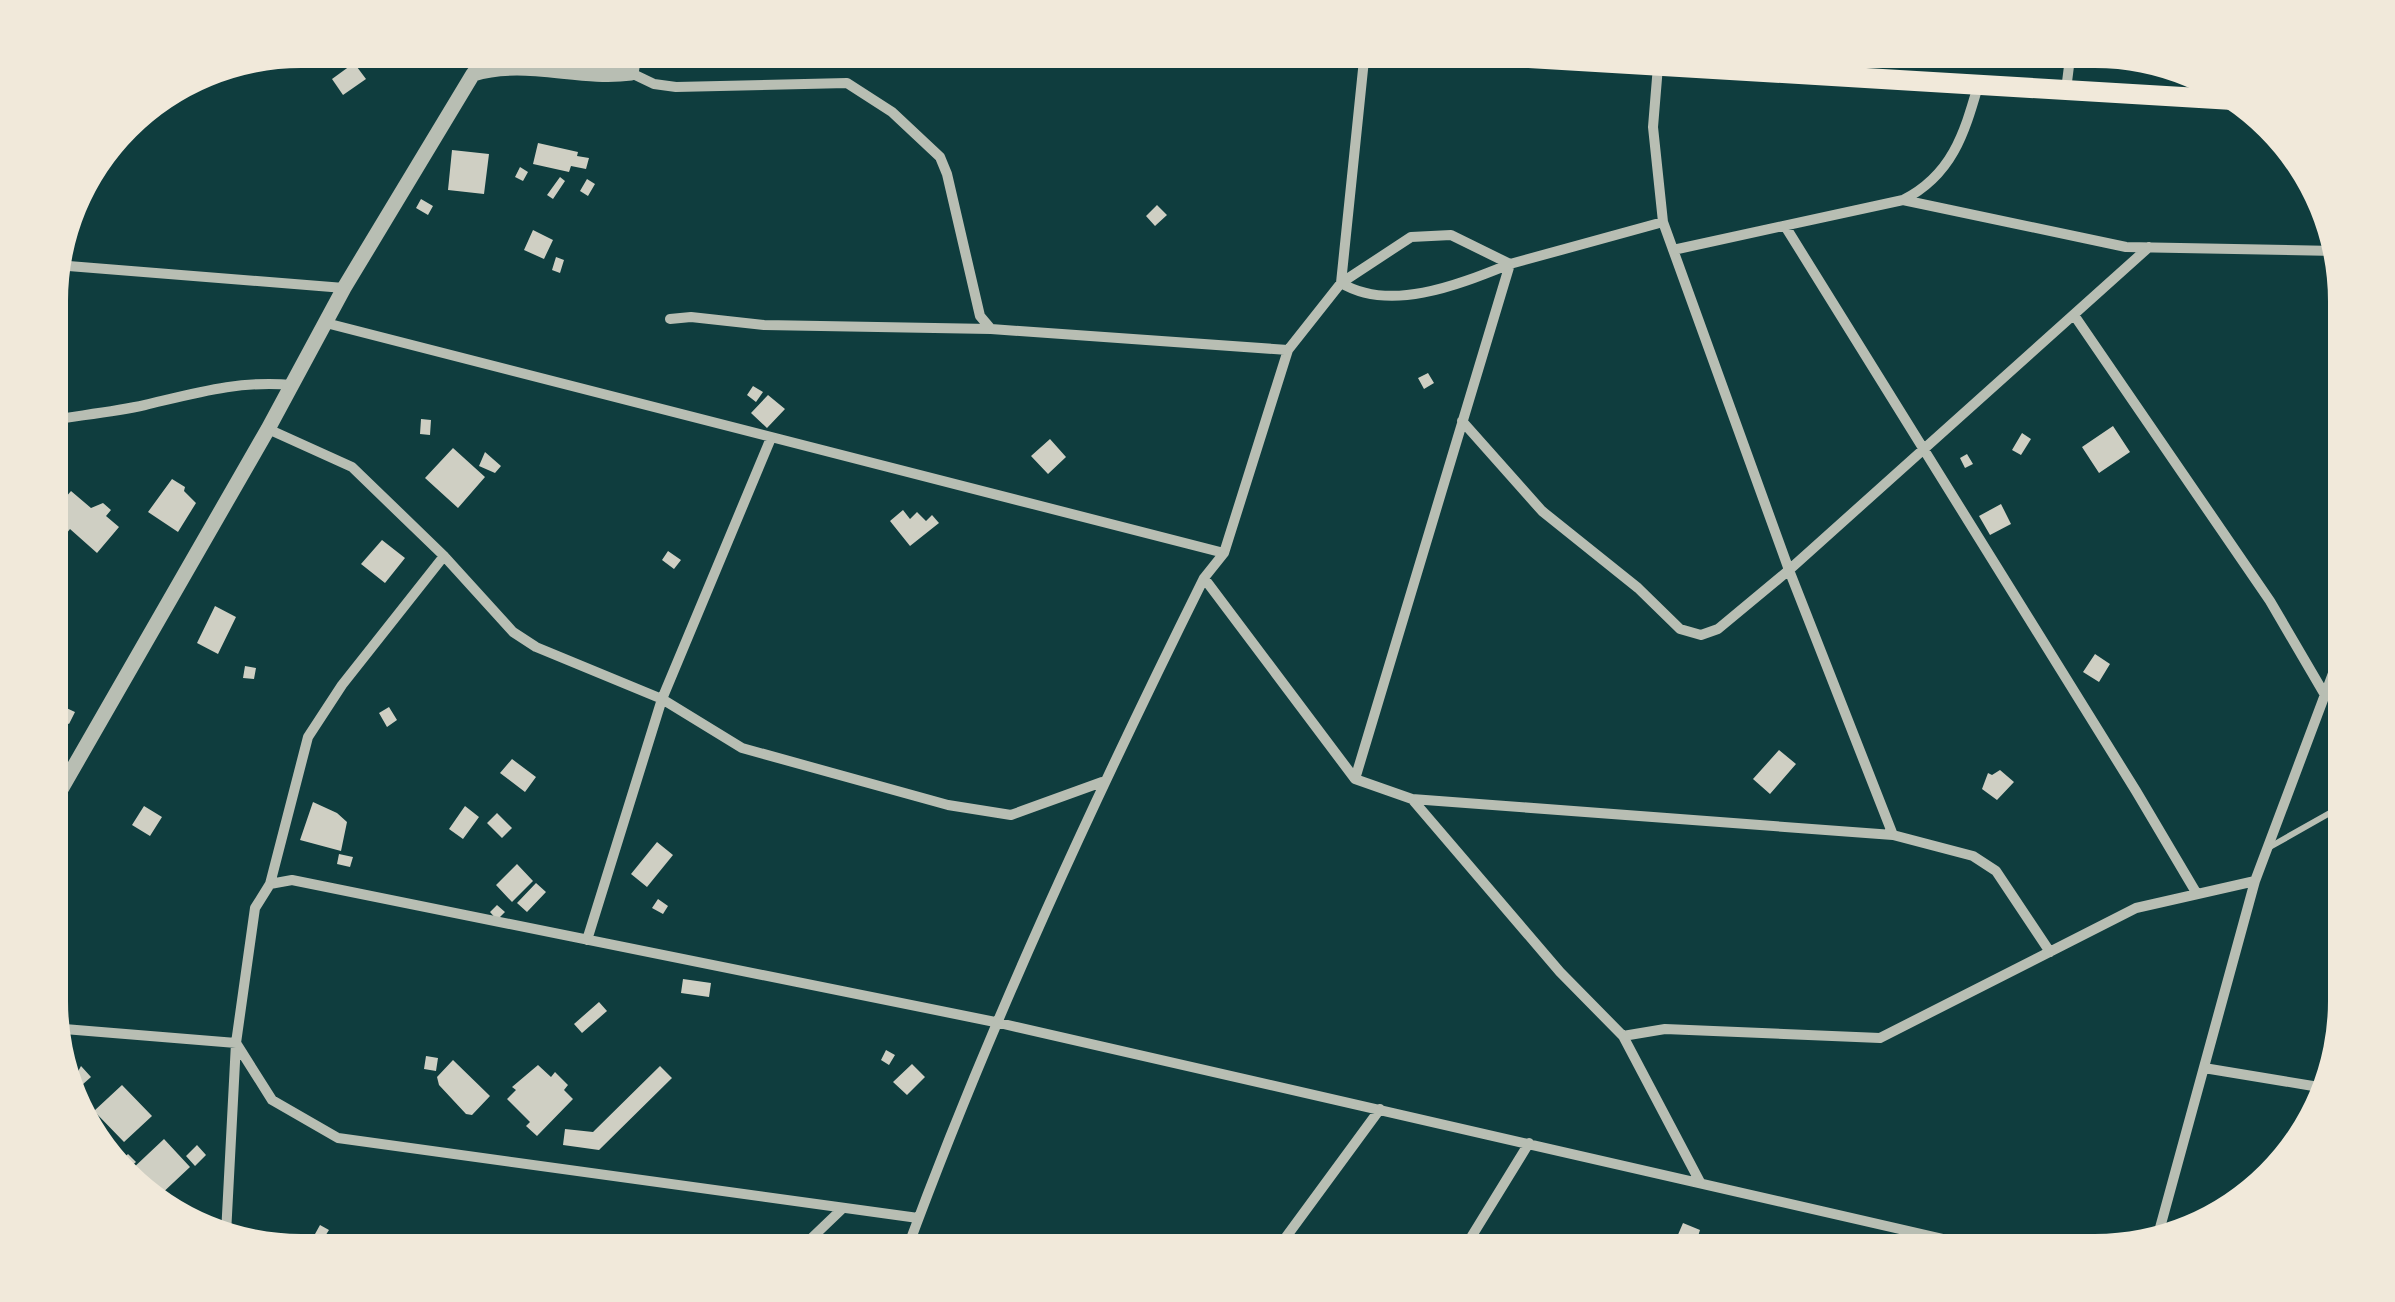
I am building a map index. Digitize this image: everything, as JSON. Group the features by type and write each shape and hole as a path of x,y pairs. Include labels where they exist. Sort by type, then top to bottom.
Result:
{"highway":[{"path":"1676,67 2209,99"}],"street":[{"path":"68,777 268,430 344,288 473,74 496,67 611,76 632,74 654,84 676,87 848,83 892,112 940,157 980,316 991,329"},
{"path":"632,74 633,67"},
{"path":"1341,284 1363,67"},
{"path":"1658,67 1654,127 1663,222 1789,570 1892,835"},
{"path":"2066,90 2068,67"},
{"path":"1673,250 1903,200 1923,190 1962,141 1978,84"},
{"path":"1903,200 2100,242 2149,247 2322,251"},
{"path":"1341,284 1358,294 1400,295 1455,286 1510,264 1663,222"},
{"path":"1785,226 2196,894"},
{"path":"912,1234 995,1022 1102,782 1204,578 1224,553 1288,350 1341,284 1411,238 1451,235 1510,264"},
{"path":"1462,421 1542,510 1638,588 1680,629 1701,635 1718,629 1789,570 2149,247"},
{"path":"1355,779 1510,264"},
{"path":"70,266 344,288"},
{"path":"2074,315 2270,601 2325,695"},
{"path":"670,319 991,329 1288,350"},
{"path":"326,323 1224,553"},
{"path":"68,417 140,406 224,385 292,385"},
{"path":"268,430 352,467 444,556 513,632 536,647 662,699 742,748 948,805 1011,815 1102,782"},
{"path":"588,940 662,699 771,438"},
{"path":"227,1222 236,1043 255,908 270,884 308,736 342,685 444,556"},
{"path":"1204,578 1355,779 1412,799 1892,835 1974,856 1996,872 2050,952"},
{"path":"2161,1224 2255,880 2328,687"},
{"path":"1412,799 1560,972 1623,1036 1700,1182"},
{"path":"270,884 292,880 995,1022 1923,1234"},
{"path":"1623,1036 1665,1028 1880,1038 2136,908 2255,880"},
{"path":"69,1029 236,1043"},
{"path":"236,1043 272,1100 338,1138 918,1218"},
{"path":"2204,1068 2312,1086"},
{"path":"1288,1234 1380,1109"},
{"path":"1473,1234 1529,1143"},
{"path":"816,1234 843,1208"}],"lane":[{"path":"2268,848 2328,814"}],"building":[{"path":"348,67 357,67 366,79 343,95 332,79"},
{"path":"538,143 578,152 577,156 589,158 586,169 571,166 569,172 533,164"},
{"path":"452,150 489,154 484,194 448,190"},
{"path":"520,167 528,172 523,181 515,177"},
{"path":"560,177 565,181 553,199 547,195"},
{"path":"587,179 595,184 588,196 580,191"},
{"path":"421,199 433,206 428,215 416,208"},
{"path":"1157,205 1167,215 1155,226 1146,216"},
{"path":"533,230 553,240 544,259 524,250"},
{"path":"556,257 564,260 560,273 552,270"},
{"path":"1428,373 1434,383 1424,389 1418,378"},
{"path":"753,386 763,392 756,402 747,395"},
{"path":"768,395 785,409 767,428 751,413"},
{"path":"421,419 431,420 430,435 420,434"},
{"path":"2113,426 2130,452 2099,473 2082,447"},
{"path":"2022,433 2031,439 2021,455 2012,450"},
{"path":"1050,439 1066,457 1048,474 1031,456"},
{"path":"453,448 485,477 458,508 425,478"},
{"path":"485,452 501,466 495,473 479,466"},
{"path":"1967,454 1973,464 1965,468 1960,458"},
{"path":"172,479 185,487 184,491 196,503 178,532 148,512"},
{"path":"71,491 91,508 103,503 111,510 106,516 119,527 97,553 70,529 68,532"},
{"path":"2001,504 2011,524 1990,535 1979,516"},
{"path":"903,510 910,519 917,512 926,521 932,515 939,523 910,546 890,521"},
{"path":"382,540 405,558 385,583 361,564"},
{"path":"668,551 681,560 674,569 662,560"},
{"path":"215,606 236,617 218,654 197,643"},
{"path":"2095,654 2110,664 2099,682 2083,672"},
{"path":"245,666 256,668 254,679 243,678"},
{"path":"389,707 397,720 387,727 379,713"},
{"path":"1779,750 1796,764 1770,794 1753,779"},
{"path":"512,759 536,777 525,792 500,773"},
{"path":"2000,770 2014,782 1997,800 1982,789 1988,773"},
{"path":"313,802 347,822 341,851 300,840"},
{"path":"144,806 162,817 150,836 132,825"},
{"path":"465,806 479,817 463,839 449,829"},
{"path":"497,813 512,828 502,838 487,823"},
{"path":"657,842 673,855 647,887 631,874"},
{"path":"339,854 353,857 350,867 337,864"},
{"path":"517,864 533,881 512,902 496,885"},
{"path":"536,883 546,892 527,912 517,903"},
{"path":"658,899 668,906 663,914 652,908"},
{"path":"497,905 505,912 497,920 490,912"},
{"path":"683,979 711,983 709,997 681,993"},
{"path":"599,1002 607,1011 582,1033 574,1024"},
{"path":"886,1050 895,1055 889,1065 881,1060"},
{"path":"426,1056 438,1058 436,1071 424,1069"},
{"path":"453,1060 490,1096 472,1115 466,1114 439,1085 437,1077"},
{"path":"912,1064 925,1077 907,1095 893,1082"},
{"path":"538,1065 551,1077 555,1072 568,1085 564,1090 573,1099 537,1136 526,1126 530,1122 507,1099 516,1090 512,1087"},
{"path":"81,1066 91,1077 83,1084 78,1071"},
{"path":"660,1066 672,1078 599,1150 563,1145 565,1129 593,1132"},
{"path":"122,1085 152,1116 124,1142 95,1110"},
{"path":"164,1139 190,1167 165,1190 136,1166"},
{"path":"197,1145 206,1155 195,1166 186,1156"},
{"path":"1683,1223 1700,1230 1699,1234 1678,1234"},
{"path":"320,1225 329,1230 326,1234 315,1234"}]}
